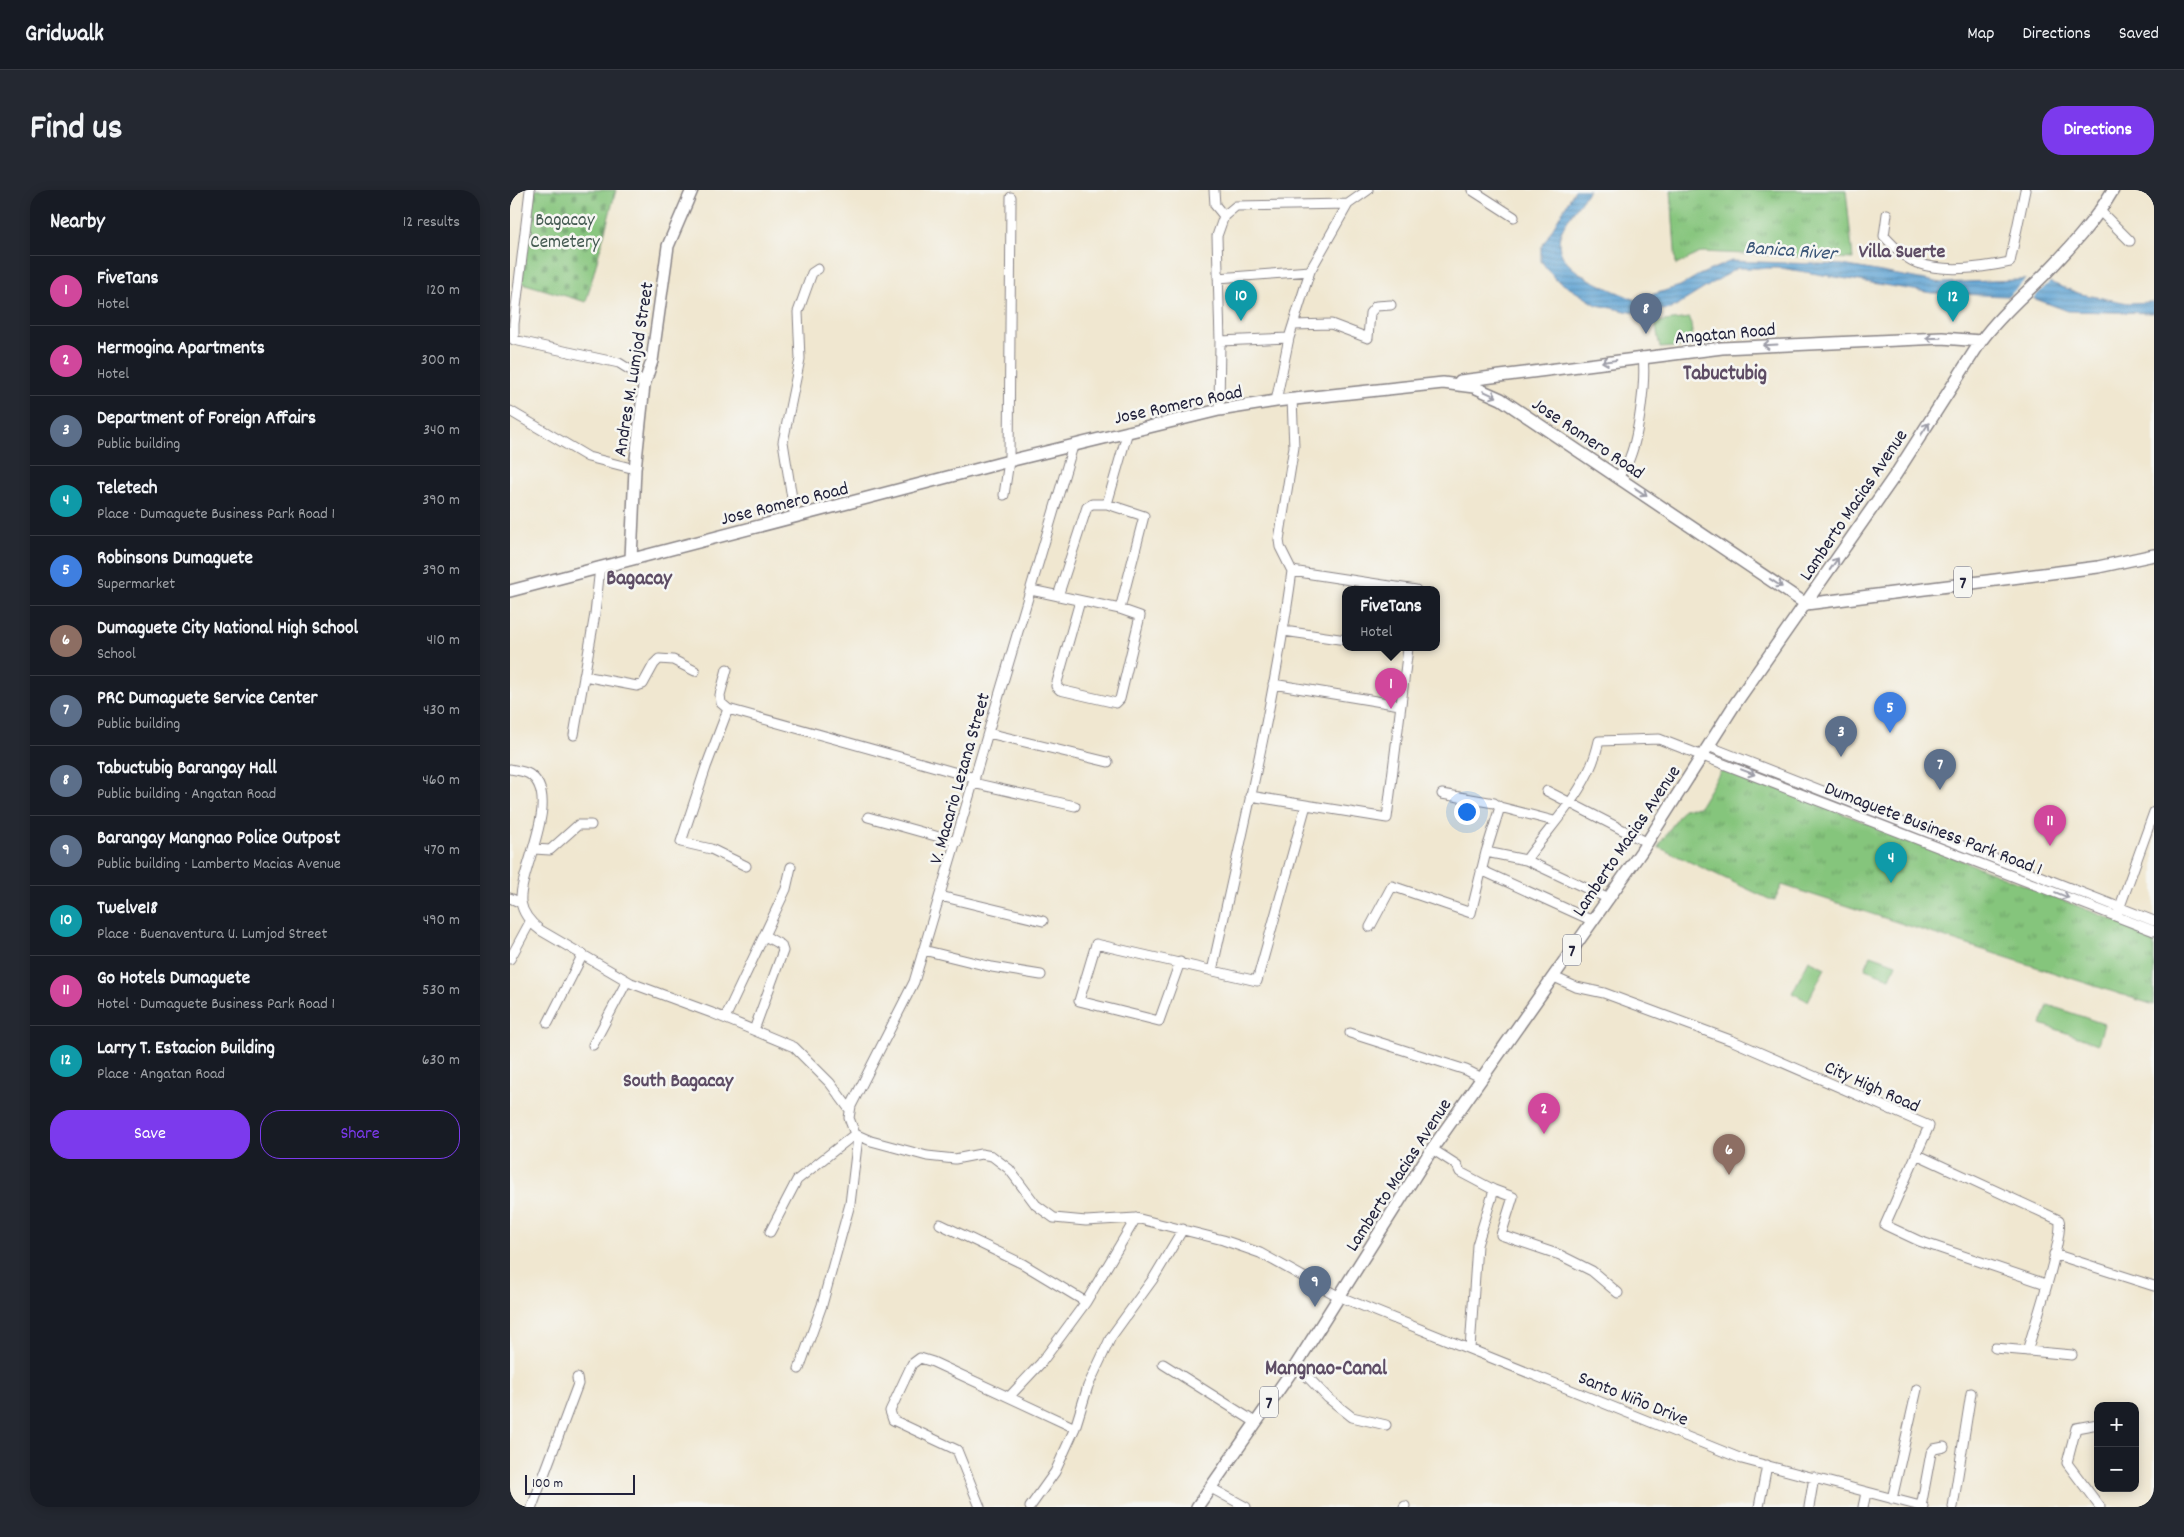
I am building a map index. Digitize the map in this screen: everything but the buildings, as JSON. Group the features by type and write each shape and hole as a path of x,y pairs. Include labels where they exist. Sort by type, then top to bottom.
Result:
{"main road":[{"name":"Andres M. Lumjod Street","path":"631,559 635,469 644,385 652,361 668,246 692,190"},
{"name":"7","path":"1981,341 2008,309 2044,274 2100,211 2113,190"},
{"name":"Angatan Road","path":"1443,383 1722,348 1942,338 1981,341"},
{"name":"Lamberto Macias Avenue","path":"1197,1507 1296,1365 1432,1149 1648,843 1705,750 1779,638 1806,604 1896,474 1981,341"},
{"name":"Jose Romero Road","path":"510,591 1008,461 1219,410 1276,401 1443,383 1474,387 1501,399 1806,604"},
{"name":"7","path":"1806,604 2098,567 2154,555"}],"street":[{"path":"530,190 514,289 511,336 518,342 619,364 632,371 644,385"},
{"path":"1214,190 1215,205 1224,216"},
{"path":"1276,401 1289,338 1310,272 1348,204 1368,190"},
{"path":"1472,190 1514,217"},
{"path":"1887,214 1884,236 1916,263 1935,268 1992,266 2010,262 2025,190"},
{"path":"1004,495 1008,461 1011,197"},
{"path":"1219,410 1220,341 1217,236 1224,216 1236,206 1348,204"},
{"path":"2100,211 2130,240"},
{"path":"795,517 783,442 800,359 798,312 812,273 818,269"},
{"path":"1218,278 1310,272"},
{"path":"1293,326 1331,324 1368,338 1370,313 1376,306 1392,305"},
{"path":"1220,341 1289,338"},
{"path":"1618,477 1630,458 1637,432 1644,369 1643,357"},
{"path":"1212,971 1284,630 1292,571 1280,547 1279,540 1294,447 1292,400"},
{"path":"510,411 588,457 635,469"},
{"path":"1107,504 1128,431"},
{"name":"V. Macario Lezana Street","path":"850,1110 914,982 1073,446"},
{"path":"1058,596 1087,507 1092,504 1107,504 1144,516 1120,609"},
{"path":"574,735 600,567"},
{"path":"1292,571 1390,586"},
{"path":"1031,590 1120,609 1140,616 1120,699 1116,703 1060,690 1056,686 1080,601"},
{"path":"1284,630 1342,639"},
{"path":"1250,796 1387,818 1406,651"},
{"path":"584,676 637,686 643,684 654,664 659,659 673,660 695,671"},
{"path":"727,669 720,695 721,703 728,710 974,781 1076,806"},
{"path":"1273,684 1400,705"},
{"path":"728,710 706,767 682,842 711,849 746,866"},
{"path":"988,733 1108,762"},
{"name":"Dumaguete Business Park Road 1","path":"1572,803 1595,761 1600,742 1659,739 1705,750 1999,866 2154,931"},
{"path":"510,769 528,773 536,780 540,790 542,807 534,849 523,886 521,903 530,922 540,930 627,981 725,1018 794,1047 830,1083 850,1110 850,1124 856,1135 850,1204 822,1305 799,1369"},
{"path":"1547,791 1648,843"},
{"path":"1442,794 1494,803 1500,807 1554,822"},
{"path":"1526,860 1554,822 1572,803"},
{"path":"1180,962 1159,1021 1079,1001 1096,944 1180,962 1257,981 1306,805"},
{"path":"1370,927 1392,886 1471,913 1481,870 1500,807"},
{"path":"2116,916 2154,812"},
{"path":"868,817 957,842"},
{"path":"534,849 550,850 578,825 591,825"},
{"path":"1486,852 1526,860 1608,900"},
{"name":"Dumaguete Business Park Road 1","path":"1999,866 2120,907 2154,921"},
{"path":"725,1018 786,890 791,867"},
{"path":"1481,870 1593,922"},
{"path":"940,896 1043,921"},
{"path":"510,898 521,903"},
{"path":"510,959 530,922"},
{"path":"754,1030 783,951 781,945 765,936"},
{"path":"923,950 992,967 1041,975"},
{"path":"548,1023 583,954"},
{"name":"City High Road","path":"1554,977 1576,987 1604,993 1733,1041 1930,1126 1916,1154"},
{"path":"593,1045 627,981"},
{"path":"1350,1033 1466,1070 1482,1078"},
{"path":"770,1232 796,1180 856,1135"},
{"name":"Santo Niño Drive","path":"856,1135 904,1151 946,1158 981,1154 992,1156 1009,1169 1036,1205 1054,1218 1086,1221 1136,1218 1223,1240 1260,1253 1338,1296 1742,1459 1922,1507"},
{"path":"1432,1149 1457,1165 1460,1172 1494,1190 1513,1197 1501,1235 1560,1255 1592,1271 1618,1293"},
{"path":"2027,1351 2046,1284 2061,1224 2055,1217 1916,1154 1885,1225 1919,1241 2046,1284"},
{"path":"1470,1349 1477,1245 1494,1190"},
{"path":"1009,1397 1041,1363 1086,1302 1136,1218"},
{"path":"940,1224 1023,1264 1086,1302"},
{"path":"1030,1507 1055,1472 1075,1428 1088,1386 1111,1337 1153,1279 1183,1229"},
{"path":"2054,1254 2154,1286"},
{"path":"1995,1348 2072,1355"},
{"path":"980,1507 957,1450 893,1420 890,1411 912,1364 920,1358 933,1362 1075,1428"},
{"path":"1164,1364 1256,1422"},
{"path":"1296,1365 1328,1398 1352,1417 1386,1425"},
{"path":"532,1507 578,1384 576,1378"},
{"path":"1892,1499 1917,1389"},
{"path":"1953,1507 1971,1393"},
{"path":"2094,1425 2076,1428 2067,1463 2100,1507"},
{"path":"1922,1507 1931,1453 1934,1449 1944,1447"},
{"path":"1760,1507 1767,1465"},
{"path":"1809,1507 1814,1477"},
{"path":"1210,1488 1246,1507"},
{"path":"1863,1507 1866,1492"}],"green space":[{"name":"Bagacay Cemetery","path":"530,190 616,190 586,302 522,283"},
{"path":"1671,190 1846,190 1853,259 1702,252 1676,265"},
{"path":"1690,318 1694,346 1660,348 1655,322"},
{"path":"1729,769 2154,936 2154,1005 1782,885 1775,900 1769,899 1658,847 1683,809 1699,807 1720,772"},
{"path":"1871,955 1896,964 1890,978 1865,969"},
{"path":"1809,960 1825,968 1808,1001 1792,993"},
{"path":"2048,1005 2104,1024 2098,1044 2041,1024"}],"water":[{"path":"1575,190 1589,190 1568,219 1560,236 1560,248 1565,259 1585,277 1635,300 1680,286 1699,275 1731,261 1843,265 1942,283 2041,279 2081,294 2128,303 2154,302 2154,313 2068,311 2030,297 1932,293 1781,268 1737,268 1671,309 1635,313 1597,305 1555,279 1541,261 1541,248"}],"pier":[{"path":"2028,277 2042,277 2051,281 2031,300 2006,299"}],"place":[{"name":"Twelve18","path":"1241,321"},
{"name":"Larry T. Estacion Building","path":"1953,322"},
{"name":"Tabuctubig Barangay Hall","path":"1646,334"},
{"name":"FiveTans","path":"1391,709"},
{"name":"Robinsons Dumaguete","path":"1890,733"},
{"name":"Department of Foreign Affairs","path":"1841,757"},
{"name":"PRC Dumaguete Service Center","path":"1940,790"},
{"name":"Go Hotels Dumaguete","path":"2050,846"},
{"name":"Teletech","path":"1891,883"},
{"name":"Hermogina Apartments","path":"1544,1134"},
{"name":"Dumaguete City National High School","path":"1729,1175"},
{"name":"Barangay Mangnao Police Outpost","path":"1315,1307"}],"district":[{"name":"Villa Suerte","path":"1902,250"},
{"name":"Tabuctubig","path":"1725,372"},
{"name":"Bagacay","path":"639,577"},
{"name":"South Bagacay","path":"678,1079"},
{"name":"Mangnao-Canal","path":"1326,1367"}],"water label":[{"name":"Banica River","path":"1791,249"}]}
